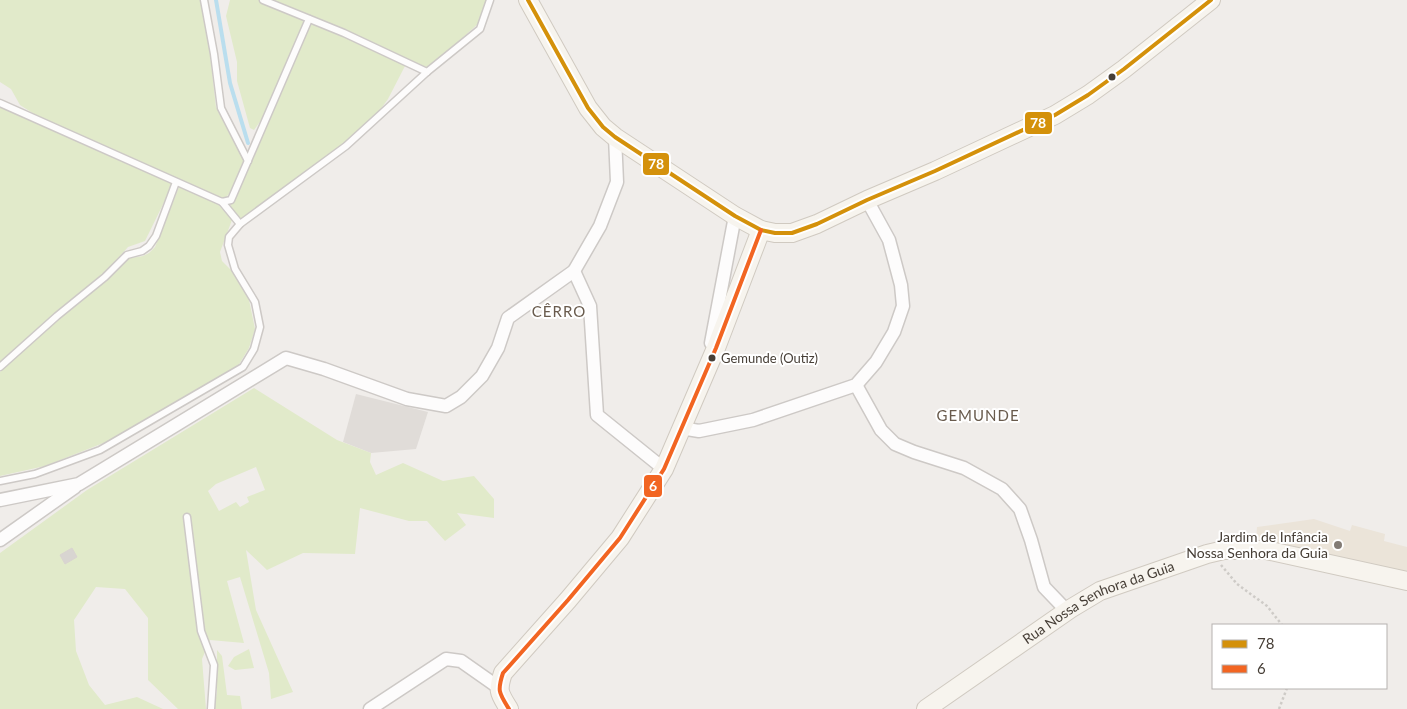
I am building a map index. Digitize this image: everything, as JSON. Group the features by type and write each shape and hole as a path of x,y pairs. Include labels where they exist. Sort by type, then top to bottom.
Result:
{"street":[{"path":"528,0 588,108 603,127 615,137 735,216 761,230 775,233 792,233 817,224 1055,115 1088,95 1124,69 1210,0"},
{"path":"0,540 80,484 286,358 324,369 407,399 446,406 461,397 482,376 498,348 508,318 574,271 600,226 617,182 615,137"},
{"path":"682,428 700,431 753,420 856,385 876,362 894,332 903,306 901,285 889,240 867,200"},
{"path":"716,348 711,343 735,216"},
{"path":"498,687 503,673 512,661 568,600 620,538 664,469 716,348 761,230"},
{"path":"574,271 590,306 597,415 664,469"},
{"path":"856,385 881,430 895,444 964,468 1002,489 1020,509 1044,587 1067,611"},
{"path":"0,500 80,484"},
{"name":"Rua Nossa Senhora da Guia","path":"926,709 1067,611 1100,591 1218,551 1266,550 1407,581"},
{"path":"370,709 446,659 461,661 498,687 510,709"}],"lane":[{"path":"204,0 221,108 248,161"},
{"path":"263,0 427,72"},
{"path":"0,481 35,474 100,450 243,367 254,348 260,327 255,302 235,269 228,245 229,237 240,224 346,146 427,72 480,29 490,0"},
{"path":"222,202 231,200 309,19"},
{"path":"0,103 222,202 240,224"},
{"path":"0,367 57,316 105,277 127,255 142,251 149,246 156,236 176,182"},
{"path":"186,518 201,631 214,665 211,709"}],"path":[{"path":"1218,551 1220,564 1237,584 1267,606 1281,624"},
{"path":"1279,709 1287,689"}],"shaded area":[{"path":"356,394 428,412 416,449 371,453 343,442"},
{"name":"Jardim de Infância Nossa Senhora da Guia","path":"1314,519 1350,531 1352,525 1385,534 1384,541 1407,547 1407,575 1256,541 1257,527"}],"green space":[{"path":"0,0 201,0 208,37 216,107 244,159 231,191 225,199 42,119 20,105 11,89 0,82"},
{"path":"230,0 260,0 305,20 262,119 254,130 250,128 237,81 237,62 226,16"},
{"path":"269,0 486,0 480,22 437,61 427,67"},
{"path":"310,22 353,39 405,66 388,99 375,117 338,148 242,220 229,209"},
{"path":"0,107 173,184 145,241 128,247 111,266 78,296 0,362"},
{"path":"179,187 215,201 232,220 220,252 222,261 235,274 248,295 255,329 249,348 238,366 106,442 45,466 0,476 0,372 47,326 82,300 125,259 143,256 155,247"},
{"path":"254,388 337,440 371,453 370,462 376,475 403,463 443,481 474,476 494,499 494,518 457,513 466,525 445,541 427,521 409,521 360,508 355,554 303,553 267,570 246,550 256,610 293,692 271,699 269,673 240,577 227,581 244,643 210,640 202,659 206,709 178,709 148,680 148,618 125,589 96,587 74,620 76,651 89,685 105,705 137,697 163,709 0,709 0,553 87,490","holes":["256,467 265,490 247,497 249,502 240,507 236,502 219,511 208,491 216,484"]},
{"path":"249,649 254,668 235,670 228,666 234,657"},
{"path":"217,650 222,656 227,695 240,696 242,709 214,709 217,692"}],"building":[{"path":"72,548 77,557 65,564 60,555"}],"waterway":[{"path":"216,0 230,83 248,143"}],"transit line":[{"name":"78","path":"528,0 588,108 603,127 615,137 735,216 761,230 775,233 792,233 817,224 1055,115 1088,95 1124,69 1211,0"},
{"name":"6","path":"509,709 500,692 503,673 620,538 664,469 716,348 761,230"}],"place":[{"name":"Gemunde (Outiz)","path":"712,358"},
{"name":"Jardim de Infância Nossa Senhora da Guia","path":"1338,545"}],"district":[{"name":"CÊRRO","path":"559,312"},
{"name":"GEMUNDE","path":"978,416"}]}
